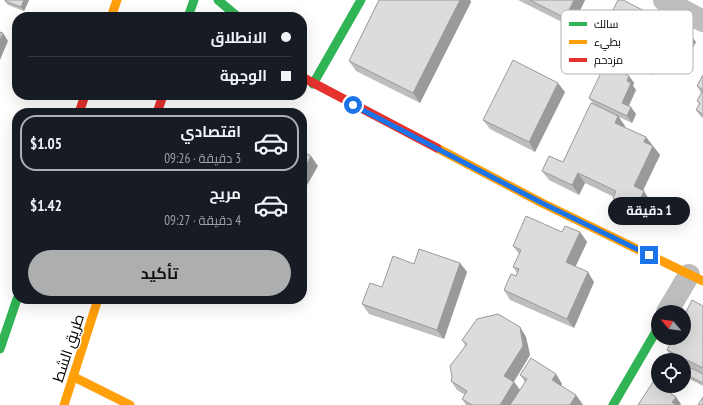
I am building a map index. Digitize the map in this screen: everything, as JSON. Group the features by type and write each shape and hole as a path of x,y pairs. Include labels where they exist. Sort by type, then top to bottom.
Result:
{"main road":[{"path":"113,12 117,0"},
{"path":"190,12 194,0"},
{"path":"218,0 232,12"},
{"path":"313,84 361,0"},
{"path":"307,80 542,203 696,278"},
{"path":"0,350 15,304"},
{"name":"طريق الشط","path":"64,405 96,304"},
{"path":"613,405 651,340"},
{"path":"74,377 130,405"}],"street":[{"path":"664,0 683,10"},
{"path":"693,16 703,21"},
{"path":"673,305 696,278"}],"building":[{"path":"5,0 24,0 21,7"},
{"path":"379,0 460,0 413,93 349,61"},
{"path":"530,0 574,0 569,10 561,10 561,16"},
{"path":"618,0 623,0 643,10 613,10"},
{"path":"0,32 3,33 0,41"},
{"path":"513,60 558,83 529,142 483,120"},
{"path":"600,74 625,74 629,76 627,81 631,83 622,103 631,107 627,116 589,98"},
{"path":"703,75 703,90 697,86"},
{"path":"703,90 703,114 696,110 700,103 697,101"},
{"path":"591,103 618,116 615,123 646,137 644,142 653,146 634,186 644,191 635,209 613,198 616,191 578,173 572,185 542,171 549,156 563,162"},
{"path":"307,154 311,156 307,164"},
{"path":"526,216 562,232 565,226 580,232 566,262 588,272 567,319 504,290 511,274 516,276 519,269 513,267 521,250 513,246"},
{"path":"419,249 460,263 437,330 362,304 370,283 382,287 393,256 414,264"},
{"path":"692,300 703,306 703,368 691,362 691,353 673,353 667,350 670,345 691,345 691,305 690,305"},
{"path":"498,314 520,327 523,346 504,376 514,382 500,405 472,405 462,399 467,391 451,381 452,377 450,366 467,344 462,340 477,319"},
{"path":"531,358 556,374 552,380 576,395 570,405 510,405 527,379 520,375"},
{"path":"691,368 703,374 703,383 691,377"},
{"path":"651,385 651,393 670,393 676,397 672,402 676,405 638,405"},
{"path":"703,397 703,405 698,405"}],"traffic: fast":[{"path":"190,12 194,0"},
{"path":"218,0 232,12"},
{"path":"313,84 361,0"},
{"path":"0,349 15,304"},
{"path":"613,405 651,340"}],"traffic: slow":[{"path":"113,12 117,0"},
{"path":"437,148 542,203 703,281"},
{"path":"64,405 96,304"},
{"path":"74,377 130,405"}],"traffic: jam":[{"path":"307,80 437,148"},
{"path":"81,108 83,100"},
{"path":"159,108 161,100"}],"route":[{"path":"353,105 542,203 649,255"}]}
